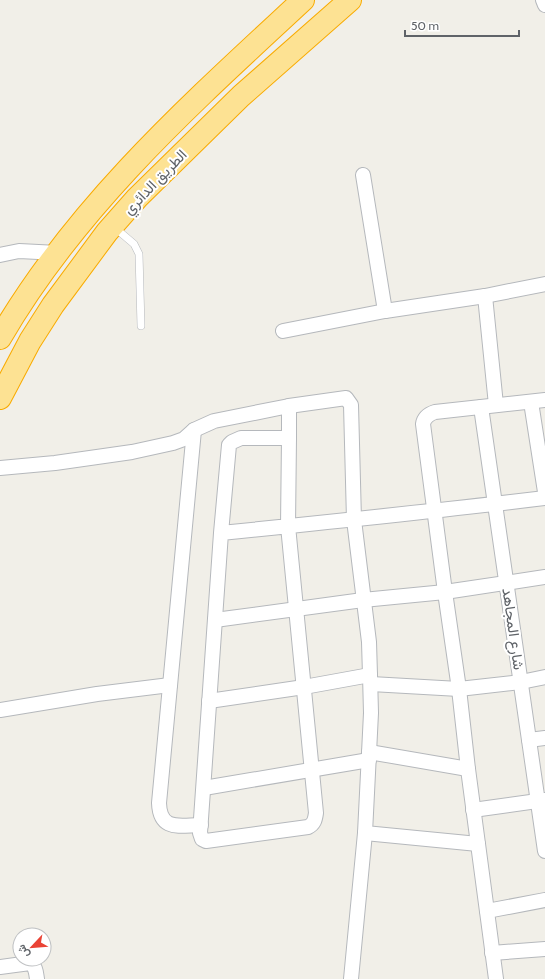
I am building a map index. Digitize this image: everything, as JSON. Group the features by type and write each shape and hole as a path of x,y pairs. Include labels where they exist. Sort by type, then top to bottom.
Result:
{"highway":[{"name":"الطريق الدائري","path":"0,338 31,290 87,214 156,138 221,75 303,0"},
{"name":"الطريق الدائري","path":"0,398 30,342 53,305 113,225 162,173 241,96 346,2"}],"street":[{"path":"543,0 545,4"},
{"path":"362,175 386,310"},
{"path":"0,255 19,251 58,253"},
{"path":"283,331 386,310 485,296 545,284"},
{"path":"485,296 496,405"},
{"path":"0,468 132,452 173,443 184,439 194,430 214,420 289,406 343,398 348,400 351,405 354,520 364,600 371,679 371,713 365,833 351,979"},
{"path":"496,979 473,810 459,689 434,511 424,419 435,412 538,401 545,492"},
{"path":"289,406 289,438 288,526 316,813 312,825 206,841 200,837 221,534 229,445 241,438 289,438"},
{"name":"شارع المجاهد","path":"481,407 529,740 541,800 545,851"},
{"path":"194,430 159,813 166,822 172,826 201,825"},
{"path":"221,534 545,498"},
{"path":"215,620 364,600 445,592 545,577"},
{"path":"210,701 371,679 459,689 521,682 545,677"},
{"path":"0,710 97,694 170,685"},
{"path":"529,740 545,738"},
{"path":"204,788 312,770 369,756 468,769"},
{"path":"473,810 541,800"},
{"path":"365,833 478,844"},
{"path":"487,911 545,900"},
{"path":"492,953 545,949"},
{"path":"0,967 30,963 33,964 37,979"}],"lane":[{"path":"113,225 134,244 139,254 141,326"}]}
